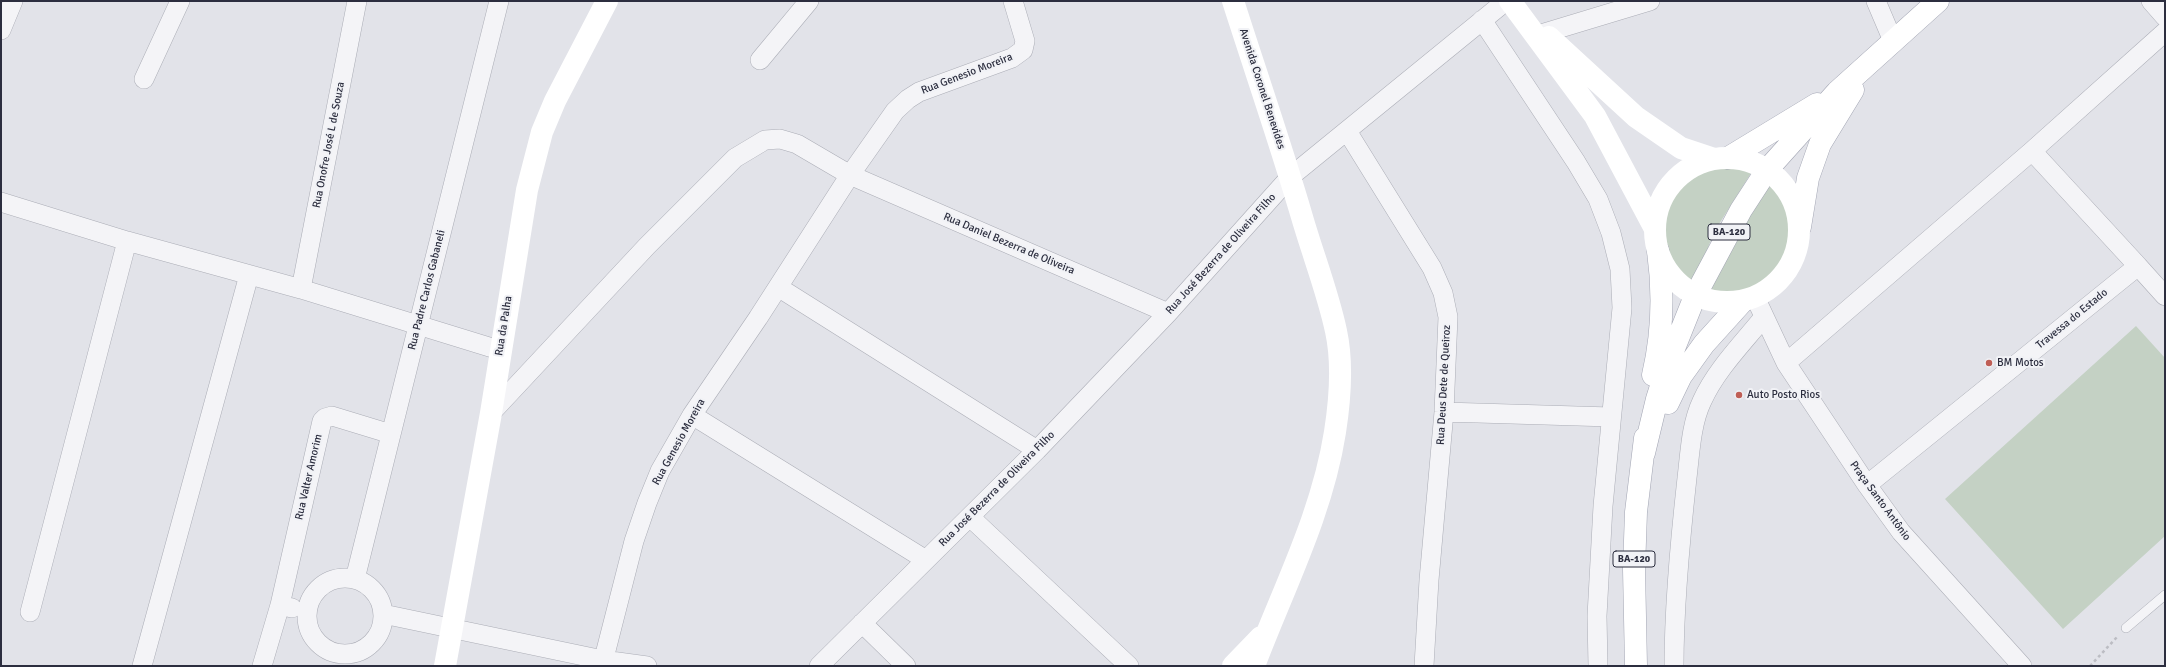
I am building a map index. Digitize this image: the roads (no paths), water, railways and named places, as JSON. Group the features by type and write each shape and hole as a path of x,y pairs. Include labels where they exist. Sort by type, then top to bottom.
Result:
{"main road":[{"name":"Rua da Palha","path":"445,666 453,630 527,190 542,132 555,101 607,1"},
{"name":"Avenida Coronel Benevides","path":"1233,1 1290,177"},
{"path":"1510,1 1636,117 1681,148 1721,158 1752,162 1767,170 1785,187 1796,206 1800,227"},
{"path":"1510,1 1595,116 1654,227 1662,287 1661,326 1658,350 1648,393 1644,453"},
{"name":"BA-120","path":"1636,666 1634,569 1636,512 1644,453 1657,399 1669,362 1695,296 1741,210 1767,170 1837,92 1885,47 1938,1"},
{"path":"1658,251 1668,272 1678,283 1695,296 1711,301 1748,299 1768,291 1784,277 1796,254 1808,178 1820,144 1843,104 1885,47"},
{"path":"1654,227 1658,208 1668,188 1680,175 1697,164 1721,158 1837,92"},
{"path":"1254,666 1267,631 1292,575 1326,479 1335,432 1339,397 1340,368 1336,332 1290,177"},
{"path":"1644,453 1681,376 1704,344 1748,299"},
{"path":"1233,666 1267,631"}],"street":[{"path":"1,30 13,1"},
{"path":"144,79 180,1"},
{"name":"Rua Onofre José L de Souza","path":"301,289 357,1"},
{"name":"Rua Padre Carlos Gabaneli","path":"355,578 499,1"},
{"path":"760,60 809,1"},
{"name":"Rua Genesio Moreira","path":"603,663 634,542 646,503 660,471 692,415 778,287 850,175 896,111 908,99 919,92 1012,58 1024,50 1025,41 1012,1"},
{"name":"Rua José Bezerra de Oliveira Filho","path":"819,666 1037,450 1168,313 1290,177 1506,1"},
{"path":"1544,33 1650,1"},
{"path":"1876,1 1885,47"},
{"path":"2151,1 2165,17"},
{"path":"1482,20 1598,199 1611,233 1620,269 1622,308 1602,530 1597,616 1598,666"},
{"path":"1786,363 2032,151 2165,32"},
{"name":"Rua Deus Dete de Queiroz","path":"1347,131 1432,268 1443,294 1448,317 1444,412 1430,572 1424,666"},
{"path":"490,413 646,246 735,158 765,140 780,139 797,144 850,175"},
{"path":"2032,151 2165,296"},
{"name":"Rua Daniel Bezerra de Oliveira","path":"850,175 1168,313"},
{"path":"1,202 127,241 301,289 500,350"},
{"path":"30,612 127,241"},
{"name":"Travessa do Estado","path":"1867,485 2138,266"},
{"path":"142,666 249,274"},
{"path":"778,287 1037,450"},
{"name":"Praça Santo Antônio","path":"1748,299 1763,318 1786,363 1867,485 1901,532 2022,666"},
{"path":"1674,666 1674,604 1680,535 1694,428 1702,401 1715,379 1763,318"},
{"path":"1444,412 1611,417"},
{"path":"692,415 926,560"},
{"name":"Rua Valter Amorim","path":"262,666 280,605 322,421 325,418 332,416 391,434"},
{"path":"970,517 1129,666"},
{"path":"341,578 355,578 366,584 375,592 381,602 383,614 382,627 377,638 368,646 331,659 312,636 307,624 306,611 310,598 318,588 329,581 341,578"},
{"path":"280,605 306,611"},
{"path":"383,614 603,663 647,666"},
{"path":"862,623 906,666"}],"lane":[{"path":"2126,628 2165,595"}],"place":[{"name":"BM Motos","path":"1989,363"},
{"name":"Auto Posto Rios","path":"1739,395"}]}
